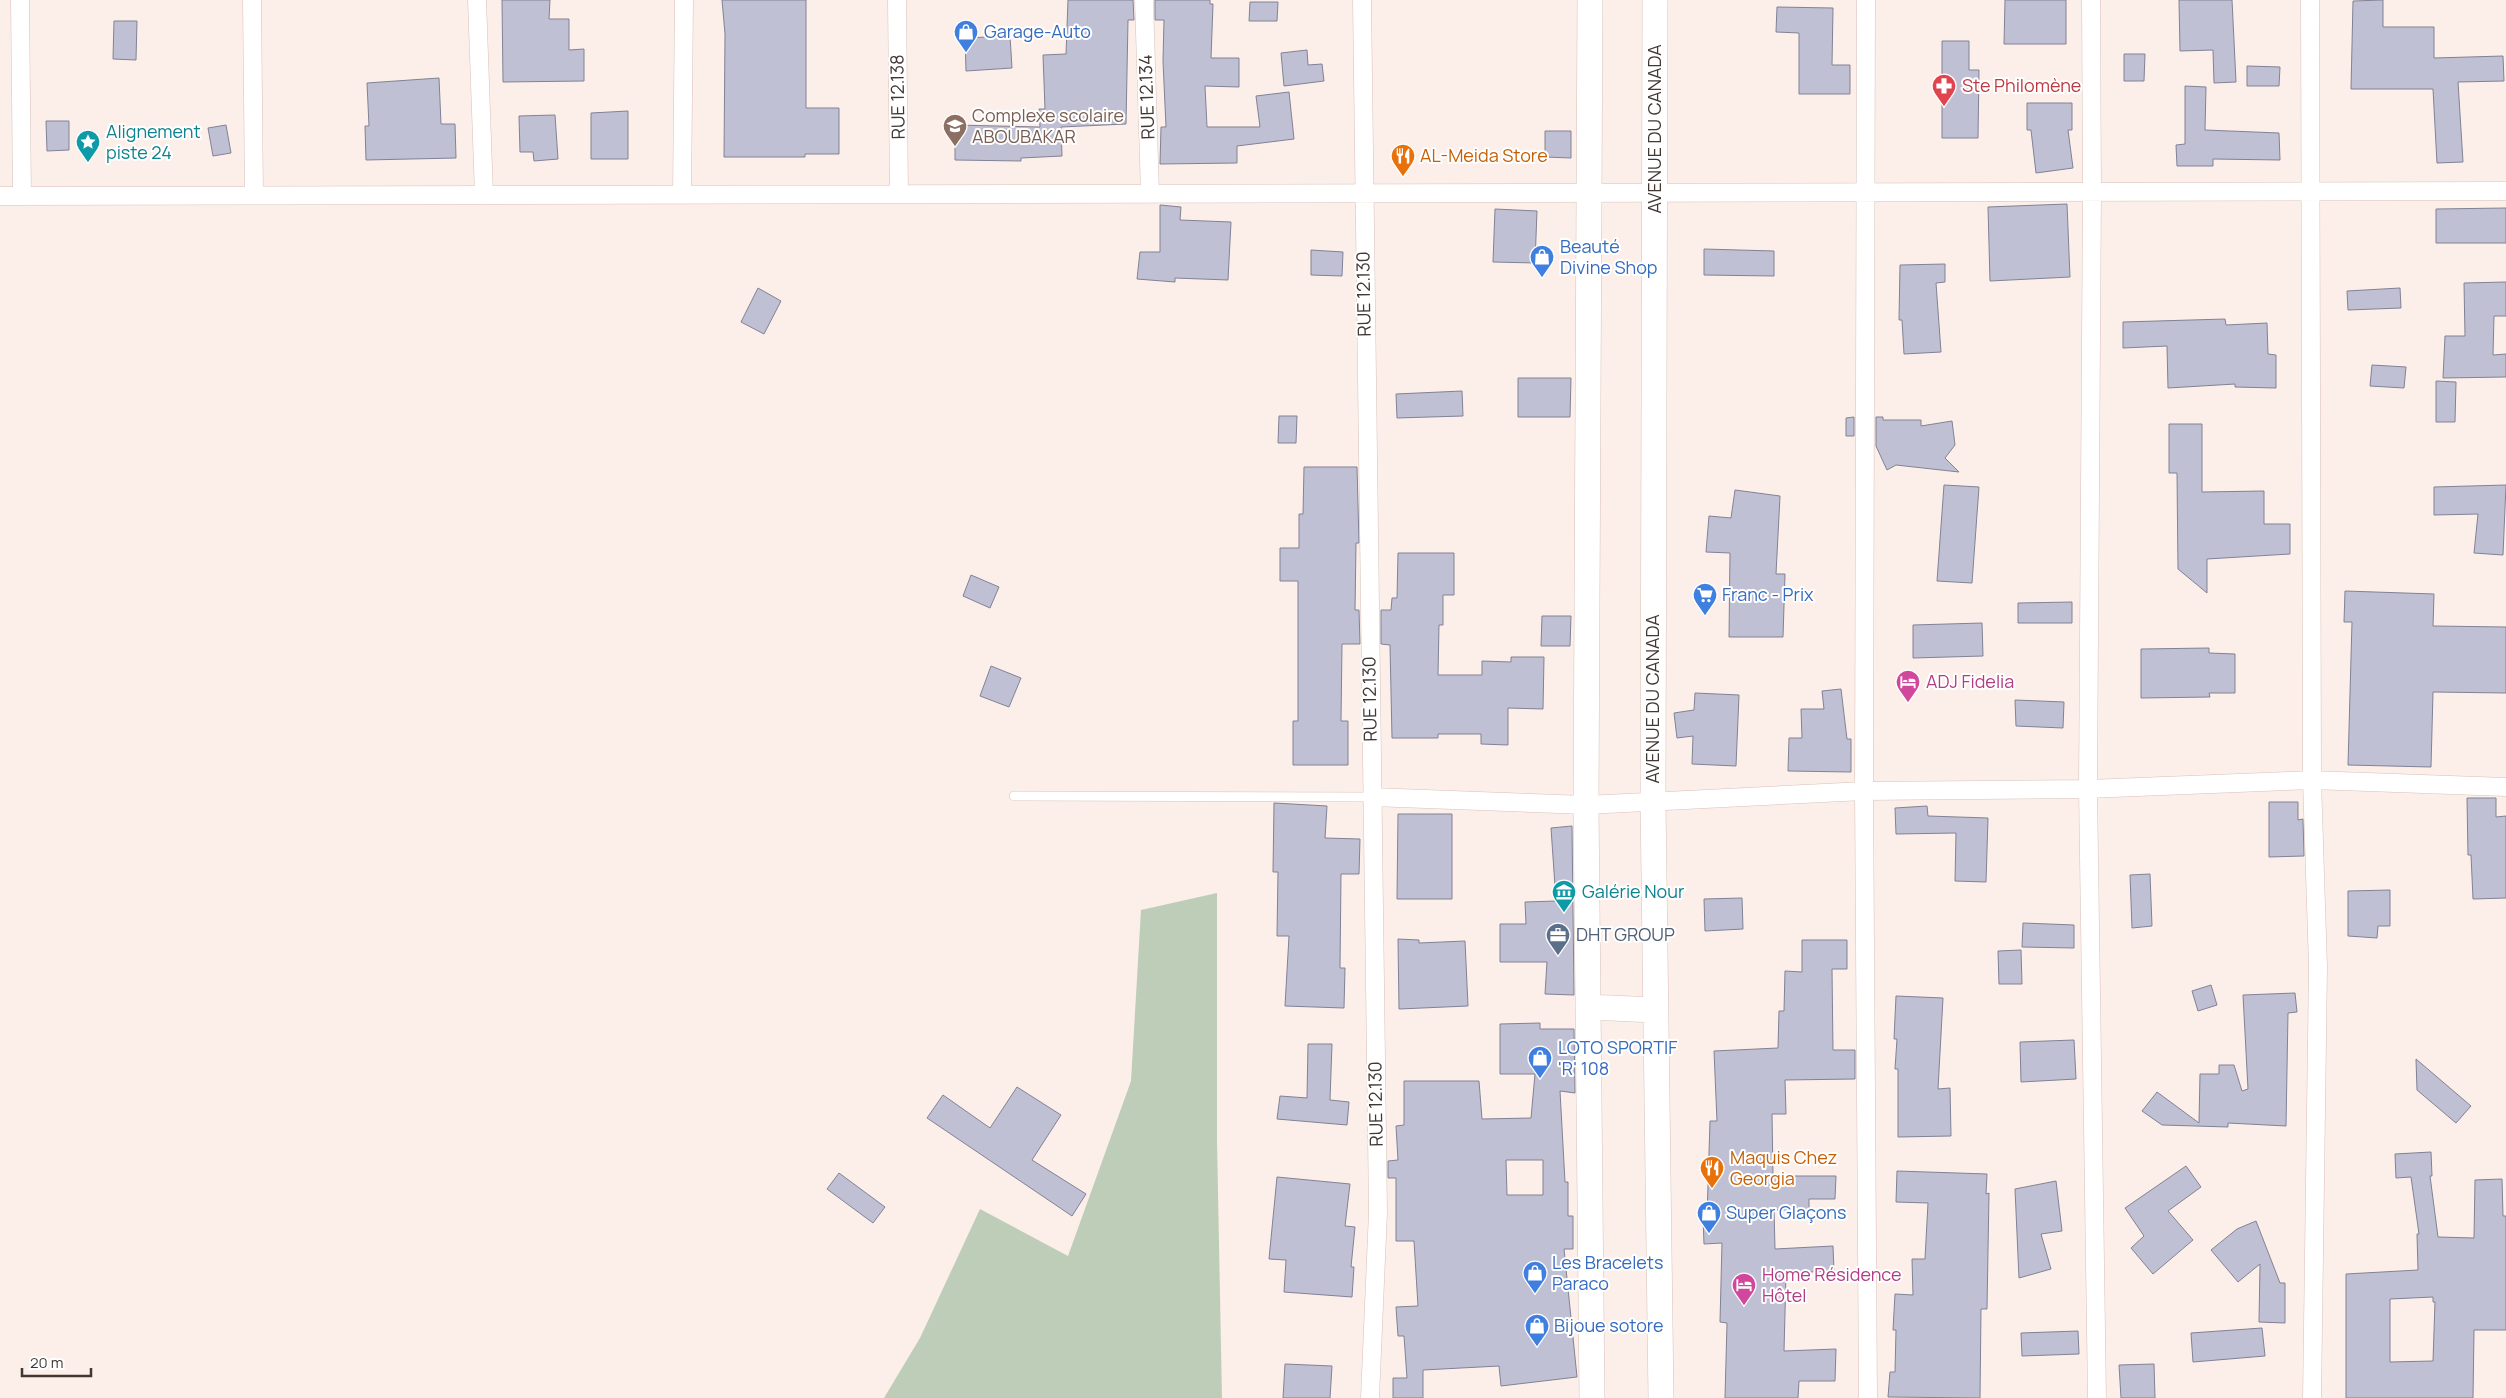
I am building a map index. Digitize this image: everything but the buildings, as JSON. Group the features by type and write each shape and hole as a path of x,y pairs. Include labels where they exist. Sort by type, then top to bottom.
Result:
{"main road":[{"path":"1590,0 1586,805 1592,1398"},
{"name":"AVENUE DU CANADA","path":"1655,0 1653,801 1661,1398"},
{"path":"1588,1008 1655,1010"}],"street":[{"path":"20,0 22,196"},
{"path":"252,0 254,195"},
{"path":"477,0 484,195"},
{"path":"682,194 684,0"},
{"name":"RUE 12.138","path":"897,0 899,194"},
{"name":"RUE 12.134","path":"1144,0 1150,193"},
{"name":"RUE 12.130","path":"1362,0 1363,192 1378,1212 1370,1398"},
{"path":"1866,0 1864,791 1868,1398"},
{"path":"2091,0 2092,192 2088,789 2097,1398"},
{"path":"2310,0 2312,780 2318,967 2312,1398"},
{"path":"0,196 2506,191"},
{"path":"1372,797 1586,805 1864,791 2088,789 2312,780 2506,787"}],"lane":[{"path":"1014,796 1372,797"}],"green space":[{"path":"1217,893 1217,1141 1222,1398 884,1398 920,1338 980,1209 1068,1256 1131,1081 1141,910"}],"place":[{"name":"Garage-Auto","path":"966,53"},
{"name":"Ste Philomène","path":"1944,107"},
{"name":"Complexe scolaire ABOUBAKAR","path":"955,147"},
{"name":"Alignement piste 24","path":"88,163"},
{"name":"AL-Meida Store","path":"1403,177"},
{"name":"Beauté Divine Shop","path":"1542,278"},
{"name":"Franc - Prix","path":"1705,616"},
{"name":"ADJ Fidelia","path":"1908,703"},
{"name":"Galérie Nour","path":"1564,913"},
{"name":"DHT GROUP","path":"1558,956"},
{"name":"LOTO SPORTIF 'R' 108","path":"1540,1079"},
{"name":"Maquis Chez Georgia","path":"1712,1189"},
{"name":"Super Glaçons","path":"1709,1234"},
{"name":"Les Bracelets Paraco","path":"1535,1294"},
{"name":"Home Résidence Hôtel","path":"1744,1306"},
{"name":"Bijoue sotore","path":"1537,1347"}]}
